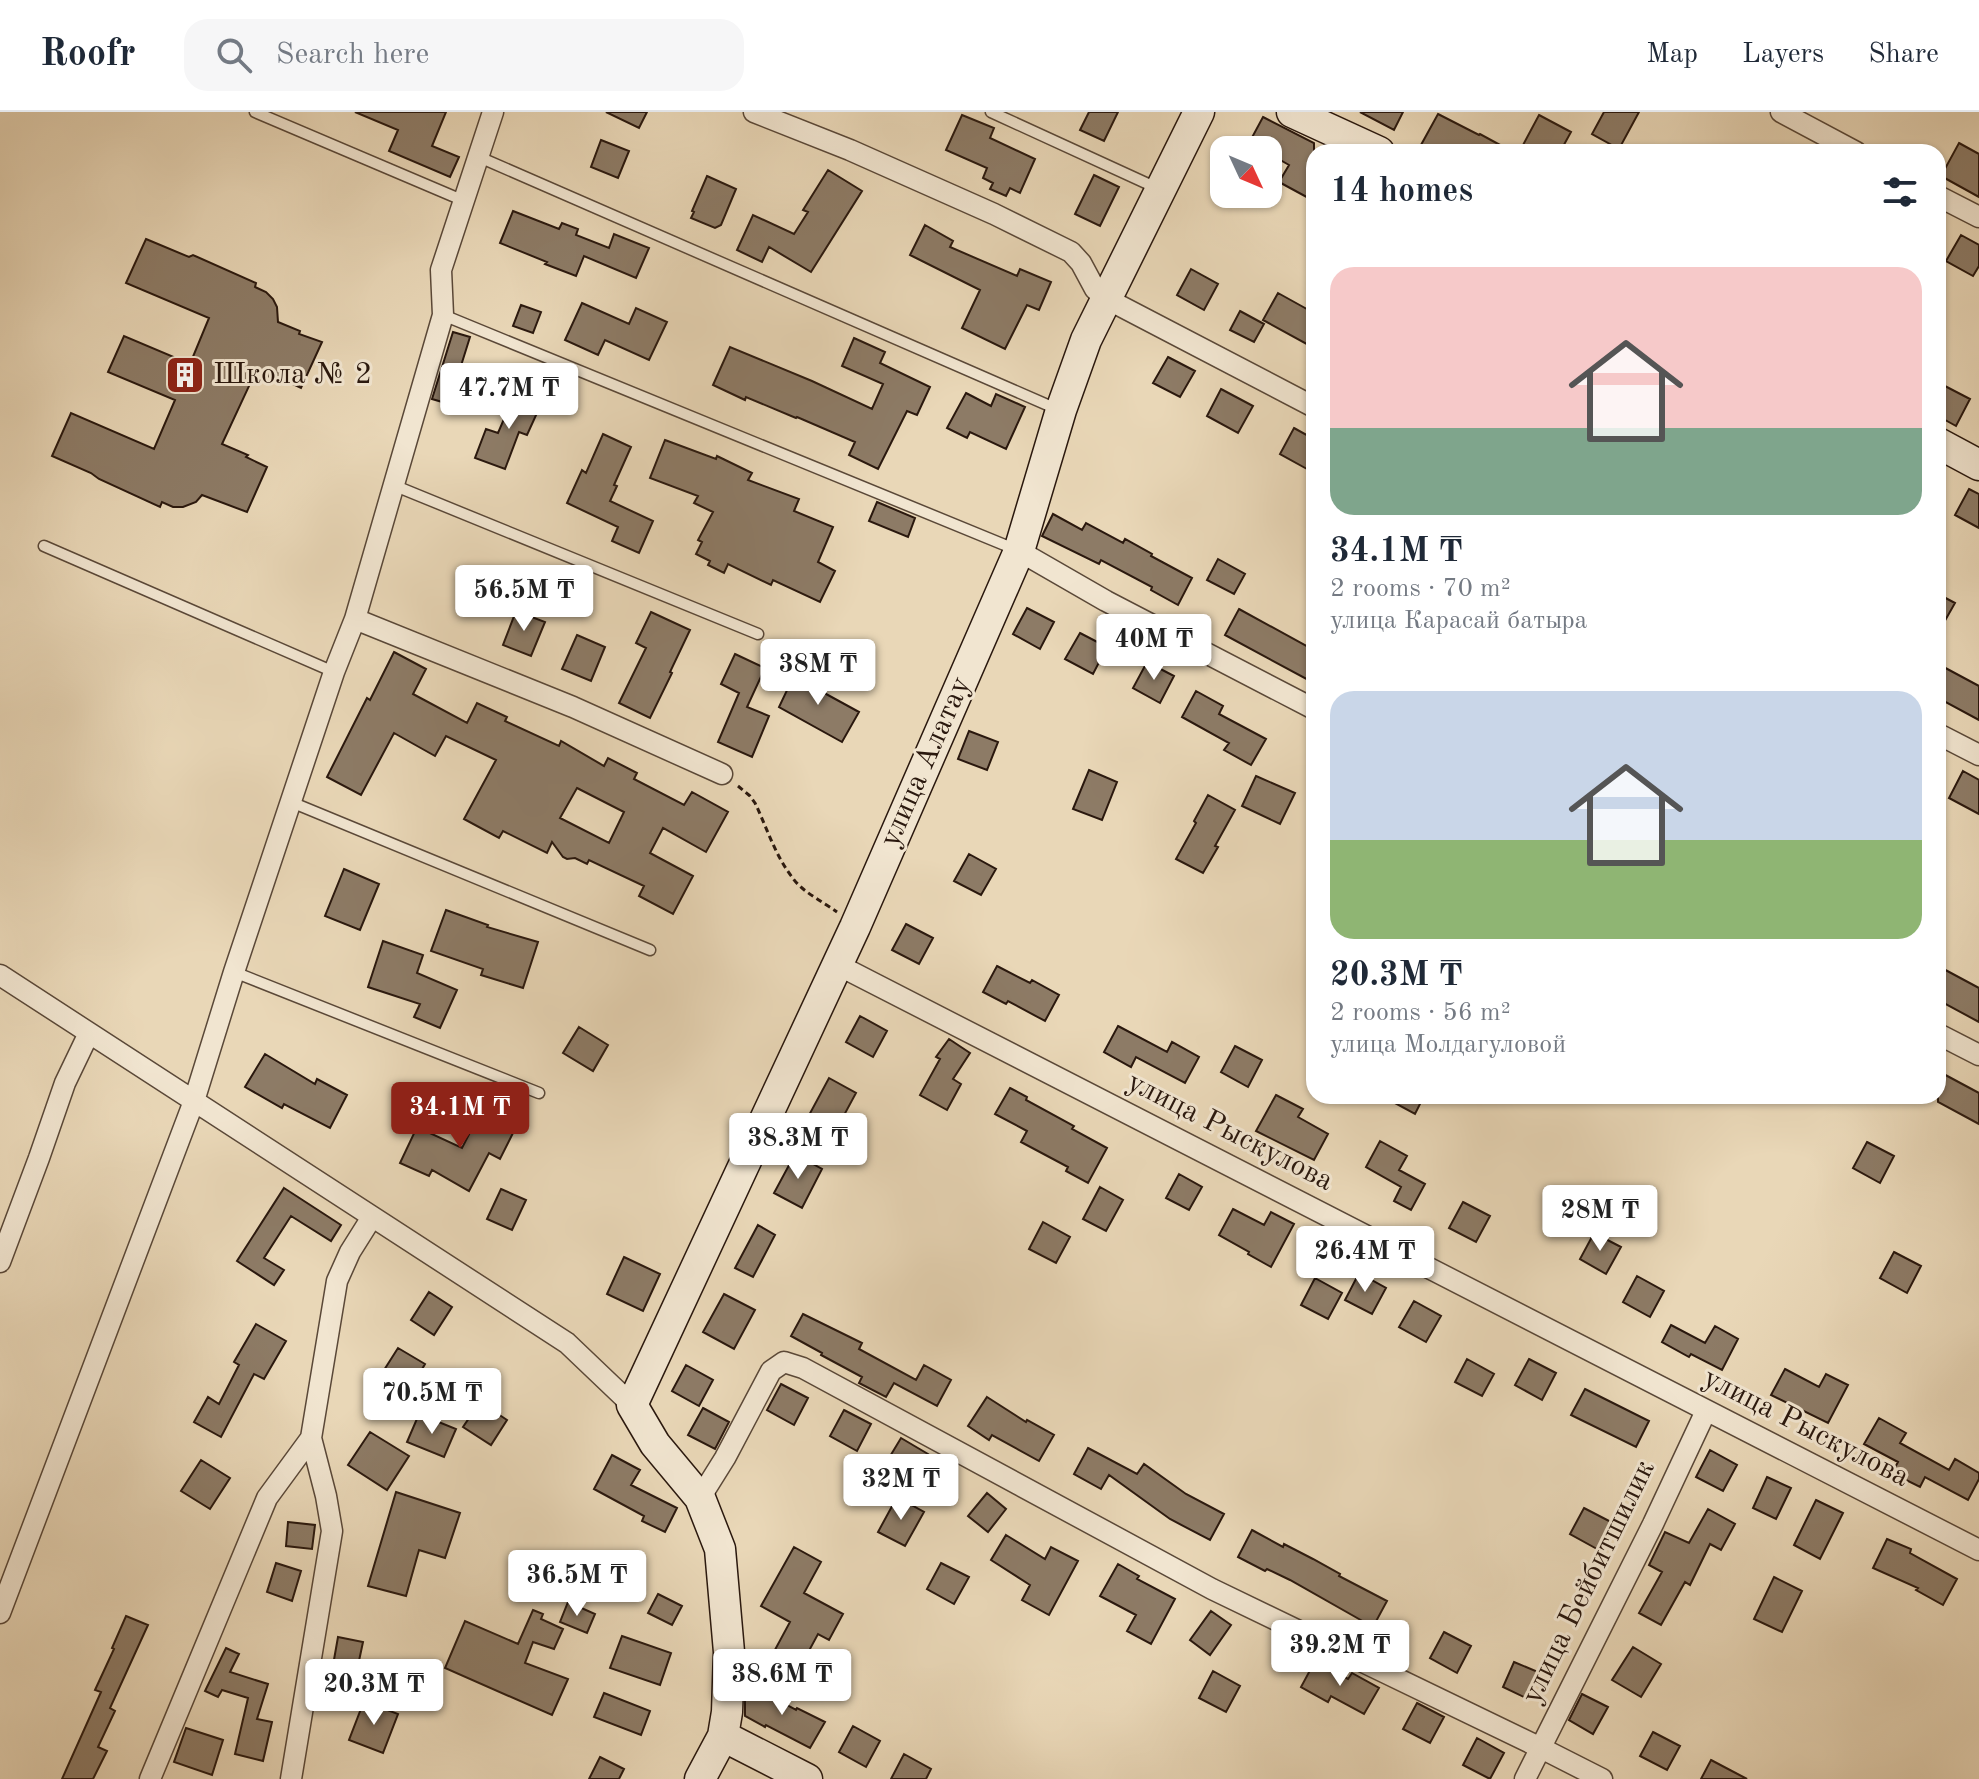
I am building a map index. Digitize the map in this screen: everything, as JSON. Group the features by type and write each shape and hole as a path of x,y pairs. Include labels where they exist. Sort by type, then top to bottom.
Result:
{"street":[{"path":"0,1613 194,1101 334,672 355,619 443,315 441,270 493,112"},
{"path":"754,112 850,150 1071,252 1095,289 1107,299 1306,403"},
{"name":"улица Алатау","path":"632,1405 855,927 1019,551 1061,410 1086,340 1199,112"},
{"path":"1292,112 1362,144"},
{"path":"1781,112 1841,144"},
{"path":"1946,200 1979,217"},
{"path":"1946,447 1979,465"},
{"path":"1019,551 1106,601 1306,705"},
{"path":"355,619 573,707 722,774"},
{"path":"1946,738 1979,755"},
{"name":"улица Рыскулова","path":"838,965 1979,1550"},
{"path":"0,975 567,1343 632,1405 655,1444 700,1498 720,1549 729,1652 727,1712 723,1736 700,1779"},
{"path":"0,1262 65,1083 89,1033"},
{"path":"1946,1038 1979,1055"},
{"path":"291,1779 332,1531 311,1438 337,1281 350,1252 372,1217"},
{"path":"700,1498 771,1371 784,1362 817,1375 1212,1589 1602,1779"},
{"name":"улица Бейбитшилик","path":"1525,1779 1706,1411"},
{"path":"150,1779 267,1498 311,1438"},
{"path":"723,1736 807,1779"}],"lane":[{"path":"255,112 462,200"},
{"path":"991,112 1161,190"},
{"path":"479,157 1061,410"},
{"path":"443,315 1019,551"},
{"path":"393,485 758,634"},
{"path":"44,546 334,672"},
{"path":"291,802 650,950"},
{"path":"234,972 539,1093"}],"path":[{"path":"722,774 750,796 791,877 855,927"}],"building":[{"path":"355,112 446,112 432,146 459,157 450,177 389,151 398,130"},
{"path":"606,112 647,112 639,128"},
{"path":"1089,112 1118,112 1104,141 1080,130"},
{"path":"1360,112 1403,112 1394,130"},
{"path":"1604,112 1639,112 1622,144 1610,144 1592,134"},
{"path":"1438,114 1498,144 1422,144"},
{"path":"962,115 994,128 990,138 1035,159 1020,193 1010,188 1006,196 990,189 993,183 983,178 987,168 946,150"},
{"path":"1539,115 1571,132 1564,144 1524,144"},
{"path":"1263,117 1314,143 1306,144 1306,197 1282,184 1289,165 1282,161 1282,136 1253,136"},
{"path":"601,140 629,151 618,178 591,167"},
{"path":"1959,143 1979,154 1979,197 1946,179 1946,167"},
{"path":"828,170 862,191 811,272 769,247 762,262 737,250 753,215 794,234 808,212 803,210"},
{"path":"1094,175 1119,187 1100,226 1075,214"},
{"path":"707,176 736,189 721,225 715,228 691,218"},
{"path":"513,211 559,229 562,223 578,229 576,235 609,248 614,234 649,248 636,278 584,256 576,276 500,243"},
{"path":"925,225 953,241 950,247 1017,276 1020,269 1051,282 1039,310 1027,305 1005,349 962,328 980,290 910,255"},
{"path":"1961,235 1979,245 1979,266 1973,276 1946,261"},
{"name":"Школа № 2","path":"146,239 189,257 193,255 256,283 255,287 273,299 278,322 322,342 301,388 256,371 222,444 267,467 247,512 202,495 196,502 183,507 162,502 160,507 52,456 71,413 154,449 175,400 108,372 124,336 190,364 209,318 126,283"},
{"path":"1191,269 1218,284 1204,310 1177,295"},
{"path":"1278,293 1306,309 1306,344 1263,320"},
{"path":"582,303 629,324 636,308 667,322 649,360 605,340 598,355 565,340"},
{"path":"521,305 541,312 533,333 513,326"},
{"path":"1240,311 1264,324 1254,342 1230,330"},
{"path":"453,332 470,337 449,404 432,399"},
{"path":"854,338 885,352 880,363 930,387 917,415 907,411 878,469 849,455 855,442 713,385 730,347 872,409 883,384 842,366"},
{"path":"1168,357 1195,371 1180,397 1153,383"},
{"path":"1946,387 1970,399 1956,426 1946,420"},
{"path":"1221,389 1253,406 1238,433 1207,416"},
{"path":"516,391 542,402 527,435 519,432 505,469 475,458 486,429 498,433"},
{"path":"966,393 991,406 996,394 1025,407 1006,449 970,432 967,438 947,428"},
{"path":"1294,428 1306,435 1306,468 1280,454"},
{"path":"603,434 631,447 610,501 653,521 639,553 612,541 618,527 567,503 582,470 586,473"},
{"path":"665,440 716,459 717,456 752,473 748,480 799,499 794,511 833,527 818,562 835,571 820,602 773,580 771,585 728,564 724,573 696,554 702,542 698,540 713,512 694,503 698,496 650,478"},
{"path":"1969,489 1979,494 1979,528 1955,515"},
{"path":"877,502 915,518 908,537 869,521"},
{"path":"1053,514 1082,530 1086,523 1123,543 1125,539 1192,578 1178,605 1151,590 1152,587 1101,560 1099,564 1042,536"},
{"path":"1218,559 1245,574 1234,594 1207,580"},
{"path":"1946,598 1955,603 1946,619"},
{"path":"1027,608 1054,622 1040,649 1013,634"},
{"path":"1239,609 1306,646 1306,679 1225,635"},
{"path":"516,611 545,622 531,656 503,645"},
{"path":"651,612 690,630 650,718 619,703 646,648 636,643"},
{"path":"1080,633 1107,647 1093,674 1065,659"},
{"path":"577,635 605,647 591,681 562,669"},
{"path":"394,652 426,669 413,694 467,723 477,703 507,717 505,721 559,746 561,741 604,766 608,758 637,773 634,779 684,805 692,792 728,812 706,852 663,828 650,853 693,876 673,914 639,896 644,886 589,860 587,864 575,858 567,859 552,842 547,853 503,831 499,838 464,819 496,760 446,736 435,756 394,733 361,795 327,777 367,698 370,700","holes":["577,788 624,812 609,843 560,818"]},
{"path":"735,654 765,668 747,707 769,716 752,757 718,742 739,693 721,684"},
{"path":"1147,662 1174,676 1160,703 1133,688"},
{"path":"798,667 811,673 806,683 859,712 842,742 779,707"},
{"path":"1946,668 1979,686 1979,720 1946,702"},
{"path":"1196,691 1223,706 1219,714 1266,739 1251,765 1224,750 1229,743 1182,717"},
{"path":"969,731 998,742 987,770 958,759"},
{"path":"1089,770 1117,782 1102,820 1073,809"},
{"path":"1963,771 1979,780 1979,814 1949,798"},
{"path":"1256,776 1295,793 1280,824 1242,806"},
{"path":"1208,795 1235,810 1203,873 1176,859"},
{"path":"969,854 996,869 981,895 954,881"},
{"path":"344,869 379,884 360,930 325,916"},
{"path":"446,910 487,927 538,942 523,988 481,975 483,969 431,951"},
{"path":"906,924 933,938 919,964 892,950"},
{"path":"383,941 423,955 417,973 457,990 440,1028 414,1017 420,1004 368,987"},
{"path":"997,966 1059,995 1045,1021 1008,1001 1006,1004 983,992"},
{"path":"1946,970 1979,988 1979,1022 1946,1004"},
{"path":"860,1016 887,1031 873,1057 846,1042"},
{"path":"1118,1026 1167,1052 1172,1042 1199,1057 1185,1083 1136,1057 1131,1067 1104,1052"},
{"path":"579,1027 608,1045 593,1071 563,1053"},
{"path":"949,1039 970,1053 953,1079 961,1084 947,1110 920,1095 940,1059 936,1057"},
{"path":"1235,1046 1262,1060 1248,1087 1221,1072"},
{"path":"265,1054 315,1084 317,1079 347,1095 330,1128 284,1104 282,1108 245,1087"},
{"path":"1946,1075 1979,1093 1979,1124 1942,1104 1946,1104"},
{"path":"829,1078 856,1093 835,1132 808,1117"},
{"path":"1010,1088 1107,1148 1088,1183 1066,1171 1068,1167 1021,1142 1027,1131 995,1114"},
{"path":"1276,1095 1303,1109 1298,1117 1328,1134 1314,1160 1256,1131"},
{"path":"1397,1104 1420,1104 1415,1114"},
{"path":"483,1107 517,1125 500,1159 489,1153 469,1191 432,1170 429,1176 400,1163 417,1127 462,1148"},
{"path":"1380,1141 1407,1156 1399,1170 1425,1184 1411,1210 1394,1201 1401,1187 1366,1167"},
{"path":"1867,1142 1894,1156 1880,1183 1853,1168"},
{"path":"795,1154 822,1169 802,1208 774,1193"},
{"path":"1179,1174 1202,1187 1189,1210 1166,1198"},
{"path":"1100,1187 1123,1200 1106,1231 1083,1219"},
{"path":"284,1188 341,1225 331,1241 291,1216 264,1258 284,1270 274,1285 237,1261"},
{"path":"501,1189 526,1200 512,1230 487,1219"},
{"path":"1463,1202 1490,1216 1476,1242 1449,1228"},
{"path":"1233,1209 1264,1225 1271,1212 1294,1224 1271,1267 1219,1235"},
{"path":"1043,1222 1070,1237 1056,1263 1029,1249"},
{"path":"758,1225 775,1235 753,1277 735,1268"},
{"path":"1594,1233 1621,1247 1606,1274 1580,1259"},
{"path":"1894,1252 1921,1266 1907,1293 1880,1278"},
{"path":"624,1257 660,1274 643,1311 607,1294"},
{"path":"1359,1273 1386,1288 1372,1314 1345,1300"},
{"path":"1637,1276 1664,1291 1650,1317 1623,1302"},
{"path":"1315,1278 1342,1293 1328,1319 1301,1305"},
{"path":"429,1292 452,1307 434,1335 411,1320"},
{"path":"724,1294 755,1310 734,1349 703,1332"},
{"path":"1414,1301 1441,1316 1426,1342 1399,1327"},
{"path":"803,1314 862,1343 859,1349 916,1380 924,1365 951,1380 937,1406 894,1383 886,1397 859,1383 862,1377 791,1336"},
{"path":"256,1324 286,1341 264,1379 254,1374 221,1437 194,1422 208,1397 219,1404 239,1365 234,1362"},
{"path":"1671,1325 1705,1343 1715,1326 1738,1339 1722,1370 1662,1342"},
{"path":"398,1348 425,1364 407,1395 379,1378"},
{"path":"1467,1359 1494,1374 1482,1396 1455,1382"},
{"path":"1529,1359 1556,1373 1542,1400 1515,1385"},
{"path":"686,1365 713,1380 699,1406 672,1391"},
{"path":"1785,1369 1819,1387 1826,1374 1848,1385 1828,1423 1771,1395"},
{"path":"781,1384 808,1398 794,1425 767,1410"},
{"path":"1585,1389 1649,1421 1636,1447 1571,1415"},
{"path":"987,1397 1026,1422 1054,1435 1039,1461 992,1435 989,1440 968,1426"},
{"path":"480,1402 507,1420 491,1445 463,1427"},
{"path":"703,1408 729,1422 715,1449 688,1435"},
{"path":"844,1410 871,1424 857,1451 830,1436"},
{"path":"419,1414 456,1429 444,1457 407,1442"},
{"path":"1879,1418 1906,1433 1900,1443 1949,1470 1955,1459 1979,1473 1968,1500 1925,1477 1920,1487 1892,1473 1898,1462 1864,1444"},
{"path":"370,1432 409,1456 387,1490 348,1465"},
{"path":"901,1438 928,1454 912,1480 886,1463"},
{"path":"1088,1448 1137,1474 1144,1464 1186,1494 1224,1514 1210,1540 1170,1519 1109,1475 1101,1489 1074,1474"},
{"path":"1710,1450 1737,1465 1723,1491 1696,1477"},
{"path":"612,1455 640,1470 631,1485 677,1508 665,1532 642,1521 644,1516 594,1489"},
{"path":"201,1460 230,1478 210,1509 181,1491"},
{"path":"1767,1477 1791,1488 1776,1519 1753,1508"},
{"path":"396,1492 460,1513 445,1558 419,1550 406,1596 368,1586"},
{"path":"987,1493 1006,1509 988,1532 968,1516"},
{"path":"897,1497 924,1512 905,1546 878,1532"},
{"path":"1816,1500 1843,1513 1820,1559 1794,1545"},
{"path":"1584,1508 1611,1522 1597,1549 1570,1534"},
{"path":"1708,1509 1735,1524 1721,1550 1710,1544 1690,1585 1685,1582 1661,1625 1639,1613 1662,1572 1649,1565 1665,1532 1689,1543"},
{"path":"288,1522 315,1525 312,1549 286,1546"},
{"path":"1252,1530 1313,1559 1387,1601 1373,1627 1290,1580 1238,1557"},
{"path":"1006,1535 1045,1559 1051,1547 1078,1561 1049,1615 1022,1600 1030,1585 991,1560"},
{"path":"1887,1539 1911,1549 1910,1553 1957,1579 1943,1605 1916,1590 1918,1588 1873,1568"},
{"path":"794,1547 821,1562 804,1593 843,1614 829,1640 818,1634 797,1673 770,1659 790,1622 761,1606"},
{"path":"276,1563 301,1571 292,1601 267,1592"},
{"path":"941,1563 969,1577 954,1604 927,1589"},
{"path":"1118,1564 1139,1576 1137,1579 1175,1599 1151,1644 1127,1631 1136,1615 1100,1596"},
{"path":"1774,1577 1802,1591 1782,1632 1754,1619"},
{"path":"658,1594 682,1606 672,1625 648,1613"},
{"path":"568,1602 595,1614 587,1633 560,1622"},
{"path":"533,1610 543,1614 541,1619 563,1629 554,1649 533,1642 525,1663 568,1679 552,1715 445,1668 465,1621 518,1644"},
{"path":"1211,1611 1231,1625 1210,1655 1190,1640"},
{"path":"126,1616 148,1625 110,1708 115,1711 98,1747 107,1751 93,1779 62,1779 101,1692 95,1690"},
{"path":"1444,1632 1471,1646 1457,1673 1430,1658"},
{"path":"622,1636 671,1653 660,1685 610,1668"},
{"path":"338,1637 363,1642 356,1675 332,1671"},
{"path":"1633,1647 1661,1664 1641,1697 1612,1680"},
{"path":"226,1648 239,1654 230,1672 268,1684 257,1719 272,1722 263,1761 235,1754 248,1698 222,1690 218,1697 205,1691"},
{"path":"1315,1661 1348,1679 1352,1673 1379,1688 1364,1714 1331,1696 1328,1702 1301,1687"},
{"path":"1514,1662 1538,1672 1526,1698 1503,1687"},
{"path":"1213,1671 1240,1686 1226,1712 1199,1698"},
{"path":"752,1686 825,1722 810,1748 745,1716 745,1698"},
{"path":"604,1693 650,1711 641,1735 594,1717"},
{"path":"1582,1694 1608,1707 1593,1734 1569,1720"},
{"path":"364,1701 398,1714 383,1753 349,1740"},
{"path":"1417,1703 1444,1717 1430,1743 1403,1729"},
{"path":"853,1726 880,1741 866,1767 839,1752"},
{"path":"186,1728 223,1740 212,1775 174,1762"},
{"path":"1653,1732 1680,1746 1667,1770 1640,1756"},
{"path":"1477,1738 1504,1753 1490,1779 1463,1765"},
{"path":"904,1754 931,1769 926,1779 891,1779"},
{"path":"600,1757 624,1769 619,1779 589,1779"},
{"path":"1711,1760 1747,1779 1701,1779"}],"place":[{"name":"Школа № 2","path":"185,375"}]}
